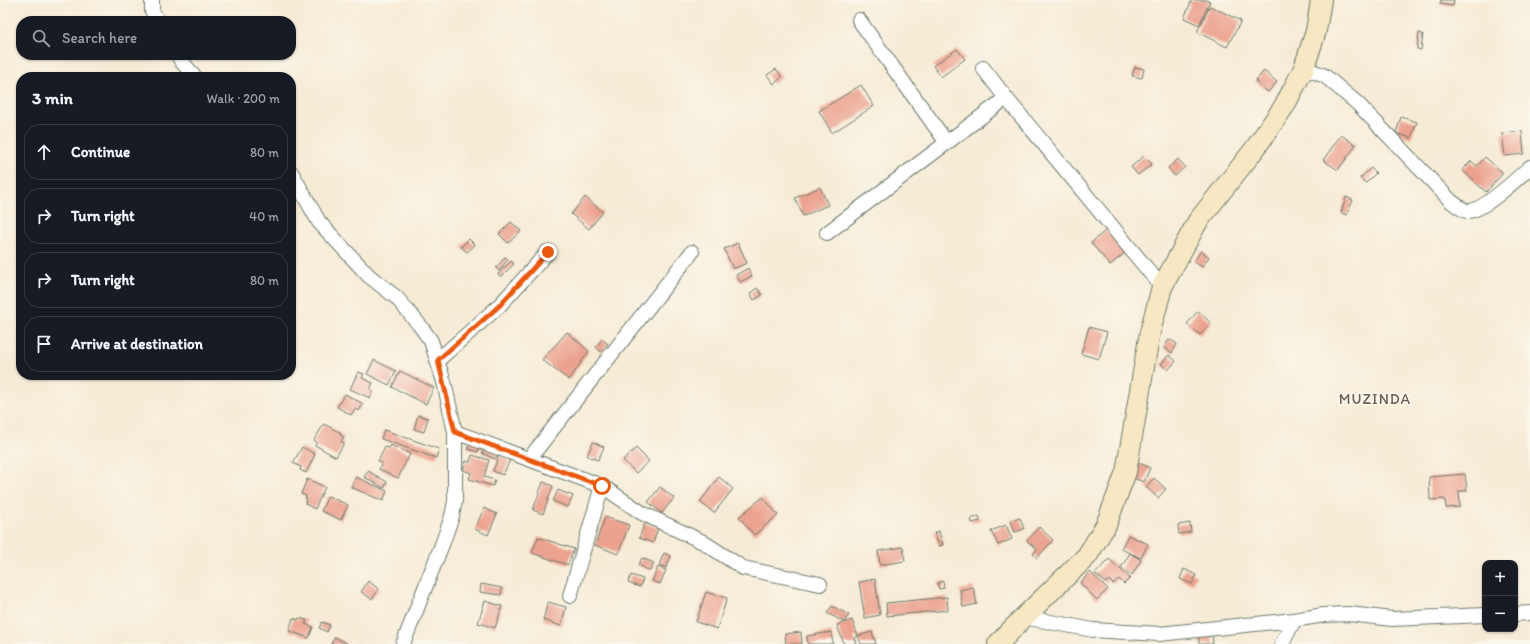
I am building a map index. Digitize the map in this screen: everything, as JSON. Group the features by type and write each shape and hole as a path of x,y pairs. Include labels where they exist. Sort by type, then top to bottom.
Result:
{"street":[{"path":"152,0 152,11 155,16"},
{"path":"998,644 1087,556 1106,526 1126,472 1150,332 1162,287 1198,221 1254,150 1285,106 1304,68 1316,31 1321,0"},
{"path":"859,20 947,143"},
{"path":"181,60 191,72"},
{"path":"983,68 1162,287"},
{"path":"1304,68 1325,76 1358,104 1451,201 1466,211 1474,210 1493,199 1530,167"},
{"path":"827,233 1006,98"},
{"path":"296,181 320,222 370,276 397,298 431,341 438,360 455,432 456,487 452,516 403,644"},
{"path":"438,360 499,306 548,252"},
{"path":"529,459 692,252"},
{"path":"455,432 602,486 642,513 703,542 743,568 820,584"},
{"path":"570,596 602,486"},
{"path":"1518,614 1530,613"},
{"path":"1024,617 1093,630 1159,634 1294,620 1324,615 1349,614 1392,619 1482,616"},
{"path":"1282,644 1294,620"}],"building":[{"path":"1192,0 1206,0 1210,2 1199,25 1184,18"},
{"path":"1441,0 1454,0 1453,6 1440,4"},
{"path":"1210,6 1241,21 1227,47 1197,32"},
{"path":"1419,33 1423,34 1421,50 1417,49"},
{"path":"957,49 965,59 941,77 933,66"},
{"path":"1135,67 1144,69 1142,78 1132,76"},
{"path":"776,69 782,77 774,84 767,75"},
{"path":"1264,71 1277,82 1268,92 1255,81"},
{"path":"861,85 874,106 832,133 819,111"},
{"path":"1401,117 1417,122 1411,138 1396,133"},
{"path":"1522,131 1524,154 1505,156 1502,133"},
{"path":"1341,135 1356,145 1338,170 1323,160"},
{"path":"1144,156 1152,164 1138,175 1131,167"},
{"path":"1485,157 1503,173 1486,192 1462,170 1471,161 1477,166"},
{"path":"1178,159 1185,167 1175,176 1168,168"},
{"path":"1371,168 1376,173 1366,183 1360,178"},
{"path":"820,187 828,205 803,216 795,198"},
{"path":"585,197 603,212 589,229 571,214"},
{"path":"1346,197 1353,200 1347,215 1341,213"},
{"path":"511,222 521,231 508,243 499,234"},
{"path":"1106,230 1125,253 1110,265 1091,243"},
{"path":"469,239 475,245 467,252 461,247"},
{"path":"738,243 747,263 733,269 724,249"},
{"path":"1201,251 1209,257 1202,267 1194,261"},
{"path":"505,257 508,259 499,271 496,268"},
{"path":"511,261 514,264 501,277 498,274"},
{"path":"748,268 752,276 740,282 736,275"},
{"path":"757,288 762,295 754,300 750,293"},
{"path":"1198,311 1211,323 1200,335 1187,324"},
{"path":"1089,327 1107,332 1099,359 1081,354"},
{"path":"567,332 589,351 569,380 542,360"},
{"path":"602,339 608,344 601,352 596,347"},
{"path":"1169,339 1177,344 1172,353 1164,348"},
{"path":"1169,355 1176,361 1168,370 1161,364"},
{"path":"374,360 396,371 389,385 367,374"},
{"path":"400,371 434,388 426,404 392,387"},
{"path":"358,372 364,374 362,378 373,383 370,389 373,391 370,398 350,389"},
{"path":"345,394 363,404 359,411 355,409 351,415 337,407"},
{"path":"418,415 428,418 424,432 414,429"},
{"path":"324,424 341,433 340,435 344,437 341,441 344,443 336,457 315,445 317,442 314,440"},
{"path":"384,430 439,449 436,458 381,439"},
{"path":"471,440 484,445 482,450 479,449 478,452 468,449"},
{"path":"593,442 604,447 598,460 587,456"},
{"path":"391,445 410,454 398,478 379,469 382,463 378,461 385,447 389,448"},
{"path":"485,445 499,451 495,459 482,453"},
{"path":"302,447 315,454 306,473 300,470 301,467 293,463"},
{"path":"636,448 649,461 636,473 623,460"},
{"path":"472,455 489,460 484,477 495,480 493,486 469,479 471,473 463,470 466,461 470,462"},
{"path":"499,455 510,460 503,475 493,471"},
{"path":"1139,463 1150,468 1144,482 1133,478"},
{"path":"368,471 387,482 384,488 364,477"},
{"path":"1465,474 1467,491 1459,491 1460,507 1446,508 1445,499 1430,500 1429,477"},
{"path":"356,477 387,491 383,501 351,487"},
{"path":"719,477 733,489 714,513 700,502"},
{"path":"1154,478 1166,489 1158,498 1146,487"},
{"path":"307,479 325,487 315,509 305,504 307,499 305,498 306,496 301,494"},
{"path":"543,482 553,486 543,514 533,510"},
{"path":"660,487 674,498 662,513 648,502"},
{"path":"558,490 573,496 568,507 553,501"},
{"path":"328,496 348,505 341,520 321,511"},
{"path":"763,497 778,515 754,535 739,517"},
{"path":"484,508 497,514 488,535 475,529"},
{"path":"979,516 980,521 972,523 971,519"},
{"path":"605,517 629,525 618,554 595,545"},
{"path":"1020,518 1024,529 1015,532 1011,521"},
{"path":"645,523 658,528 653,543 639,538"},
{"path":"1190,523 1191,532 1179,534 1178,525"},
{"path":"1006,525 1012,539 998,545 991,531"},
{"path":"1039,527 1053,540 1037,558 1033,554 1037,549 1027,541"},
{"path":"939,531 943,545 939,546 934,533"},
{"path":"1128,535 1148,544 1141,558 1121,549"},
{"path":"538,537 574,549 568,565 532,553"},
{"path":"903,547 905,561 880,565 878,551"},
{"path":"664,553 671,556 666,568 659,565"},
{"path":"1130,553 1141,560 1132,575 1121,568"},
{"path":"642,558 654,563 650,571 638,565"},
{"path":"1109,559 1130,578 1124,584 1119,579 1113,584 1109,580 1106,583 1095,574"},
{"path":"658,567 666,570 660,584 652,581"},
{"path":"1184,569 1196,575 1192,584 1180,579"},
{"path":"1090,572 1108,589 1097,600 1080,583"},
{"path":"631,575 643,579 640,587 628,583"},
{"path":"875,579 880,615 865,618 859,582"},
{"path":"368,581 379,589 372,599 361,592"},
{"path":"943,581 944,588 939,589 937,583"},
{"path":"481,584 502,588 501,595 480,592"},
{"path":"973,587 977,604 963,607 960,590"},
{"path":"706,592 727,598 717,629 696,622"},
{"path":"947,597 948,610 887,616 886,603"},
{"path":"485,601 502,606 495,628 478,623"},
{"path":"548,602 566,607 561,626 543,620"},
{"path":"832,606 849,615 844,622 827,613"},
{"path":"293,618 298,620 299,618 307,620 305,624 313,627 309,638 289,631"},
{"path":"852,620 858,636 854,638 856,644 844,644 837,625"},
{"path":"322,622 330,625 327,632 319,628"},
{"path":"801,632 802,644 786,644 785,634"},
{"path":"831,632 833,644 808,644 807,636"},
{"path":"872,632 876,644 861,644 858,636"},
{"path":"1212,634 1213,644 1199,644 1199,635"},
{"path":"335,637 348,644 331,644"}],"district":[{"name":"MUZINDA","path":"1375,399"}],"route":[{"path":"548,252 499,306 438,360 455,432 602,486"}]}
